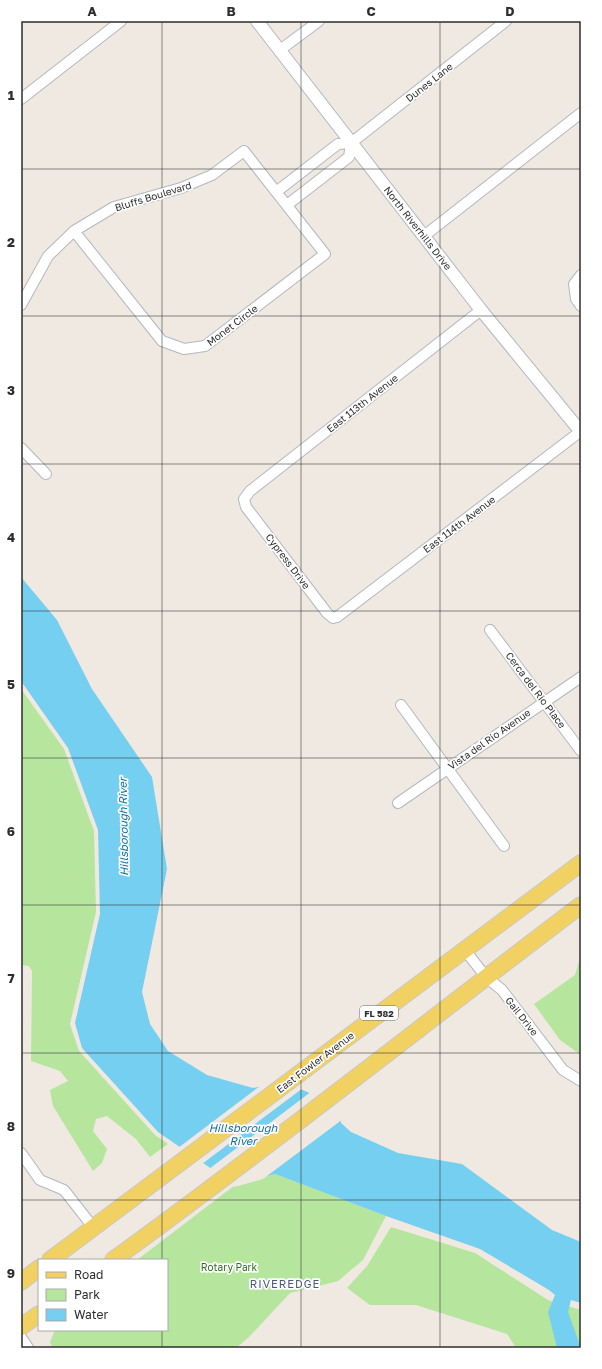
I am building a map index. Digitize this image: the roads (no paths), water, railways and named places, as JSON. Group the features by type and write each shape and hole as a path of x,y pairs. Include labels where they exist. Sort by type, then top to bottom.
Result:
{"main road":[{"name":"East Fowler Avenue","path":"51,1259 187,1159 464,949 581,864"},
{"path":"114,1259 219,1183 336,1094 374,1062 581,905"},
{"path":"21,1282 38,1269"},
{"path":"21,1327 38,1315"}],"street":[{"path":"21,99 121,21"},
{"name":"North Riverhills Drive","path":"257,21 482,310 581,432"},
{"path":"280,50 319,21"},
{"name":"Dunes Lane","path":"276,192 338,144 351,143 506,21"},
{"path":"424,236 581,113"},
{"path":"287,205 349,157 351,143"},
{"name":"Bluffs Boulevard","path":"21,305 48,256 74,231 114,207 182,188 212,175 244,151 276,192"},
{"name":"Monet Circle","path":"74,231 162,341 184,349 205,346 325,254 276,192"},
{"path":"581,275 574,284 576,299 581,306"},
{"name":"East 113th Avenue","path":"244,499 250,491 482,310"},
{"name":"East 114th Avenue","path":"337,617 581,432"},
{"path":"21,448 46,474"},
{"name":"Cypress Drive","path":"244,499 246,507 327,613 333,618 337,617"},
{"name":"Cerca del Rio Place","path":"490,630 581,751"},
{"name":"Vista del Rio Avenue","path":"398,803 543,701 581,677"},
{"path":"401,705 504,846"},
{"name":"Gail Drive","path":"464,949 486,977 502,990 563,1070 581,1081"},
{"path":"22,1157 40,1180 64,1190 93,1227"},
{"path":"21,1339 27,1348"}],"water":[{"name":"Hillsborough River","path":"21,577 57,620 92,689 152,777 167,869 142,992 150,1024 168,1051 207,1075 253,1088 284,1082 340,1106 341,1123 351,1132 398,1153 462,1164 552,1230 581,1242 581,1303 571,1300 568,1312 581,1348 557,1348 548,1312 555,1295 480,1249 386,1216 275,1174 235,1185 158,1132 82,1048 75,1023 100,914 98,830 68,748 21,681"}],"district":[{"name":"RIVEREDGE","path":"285,1283"}],"park label":[{"name":"Rotary Park","path":"229,1267"}]}
